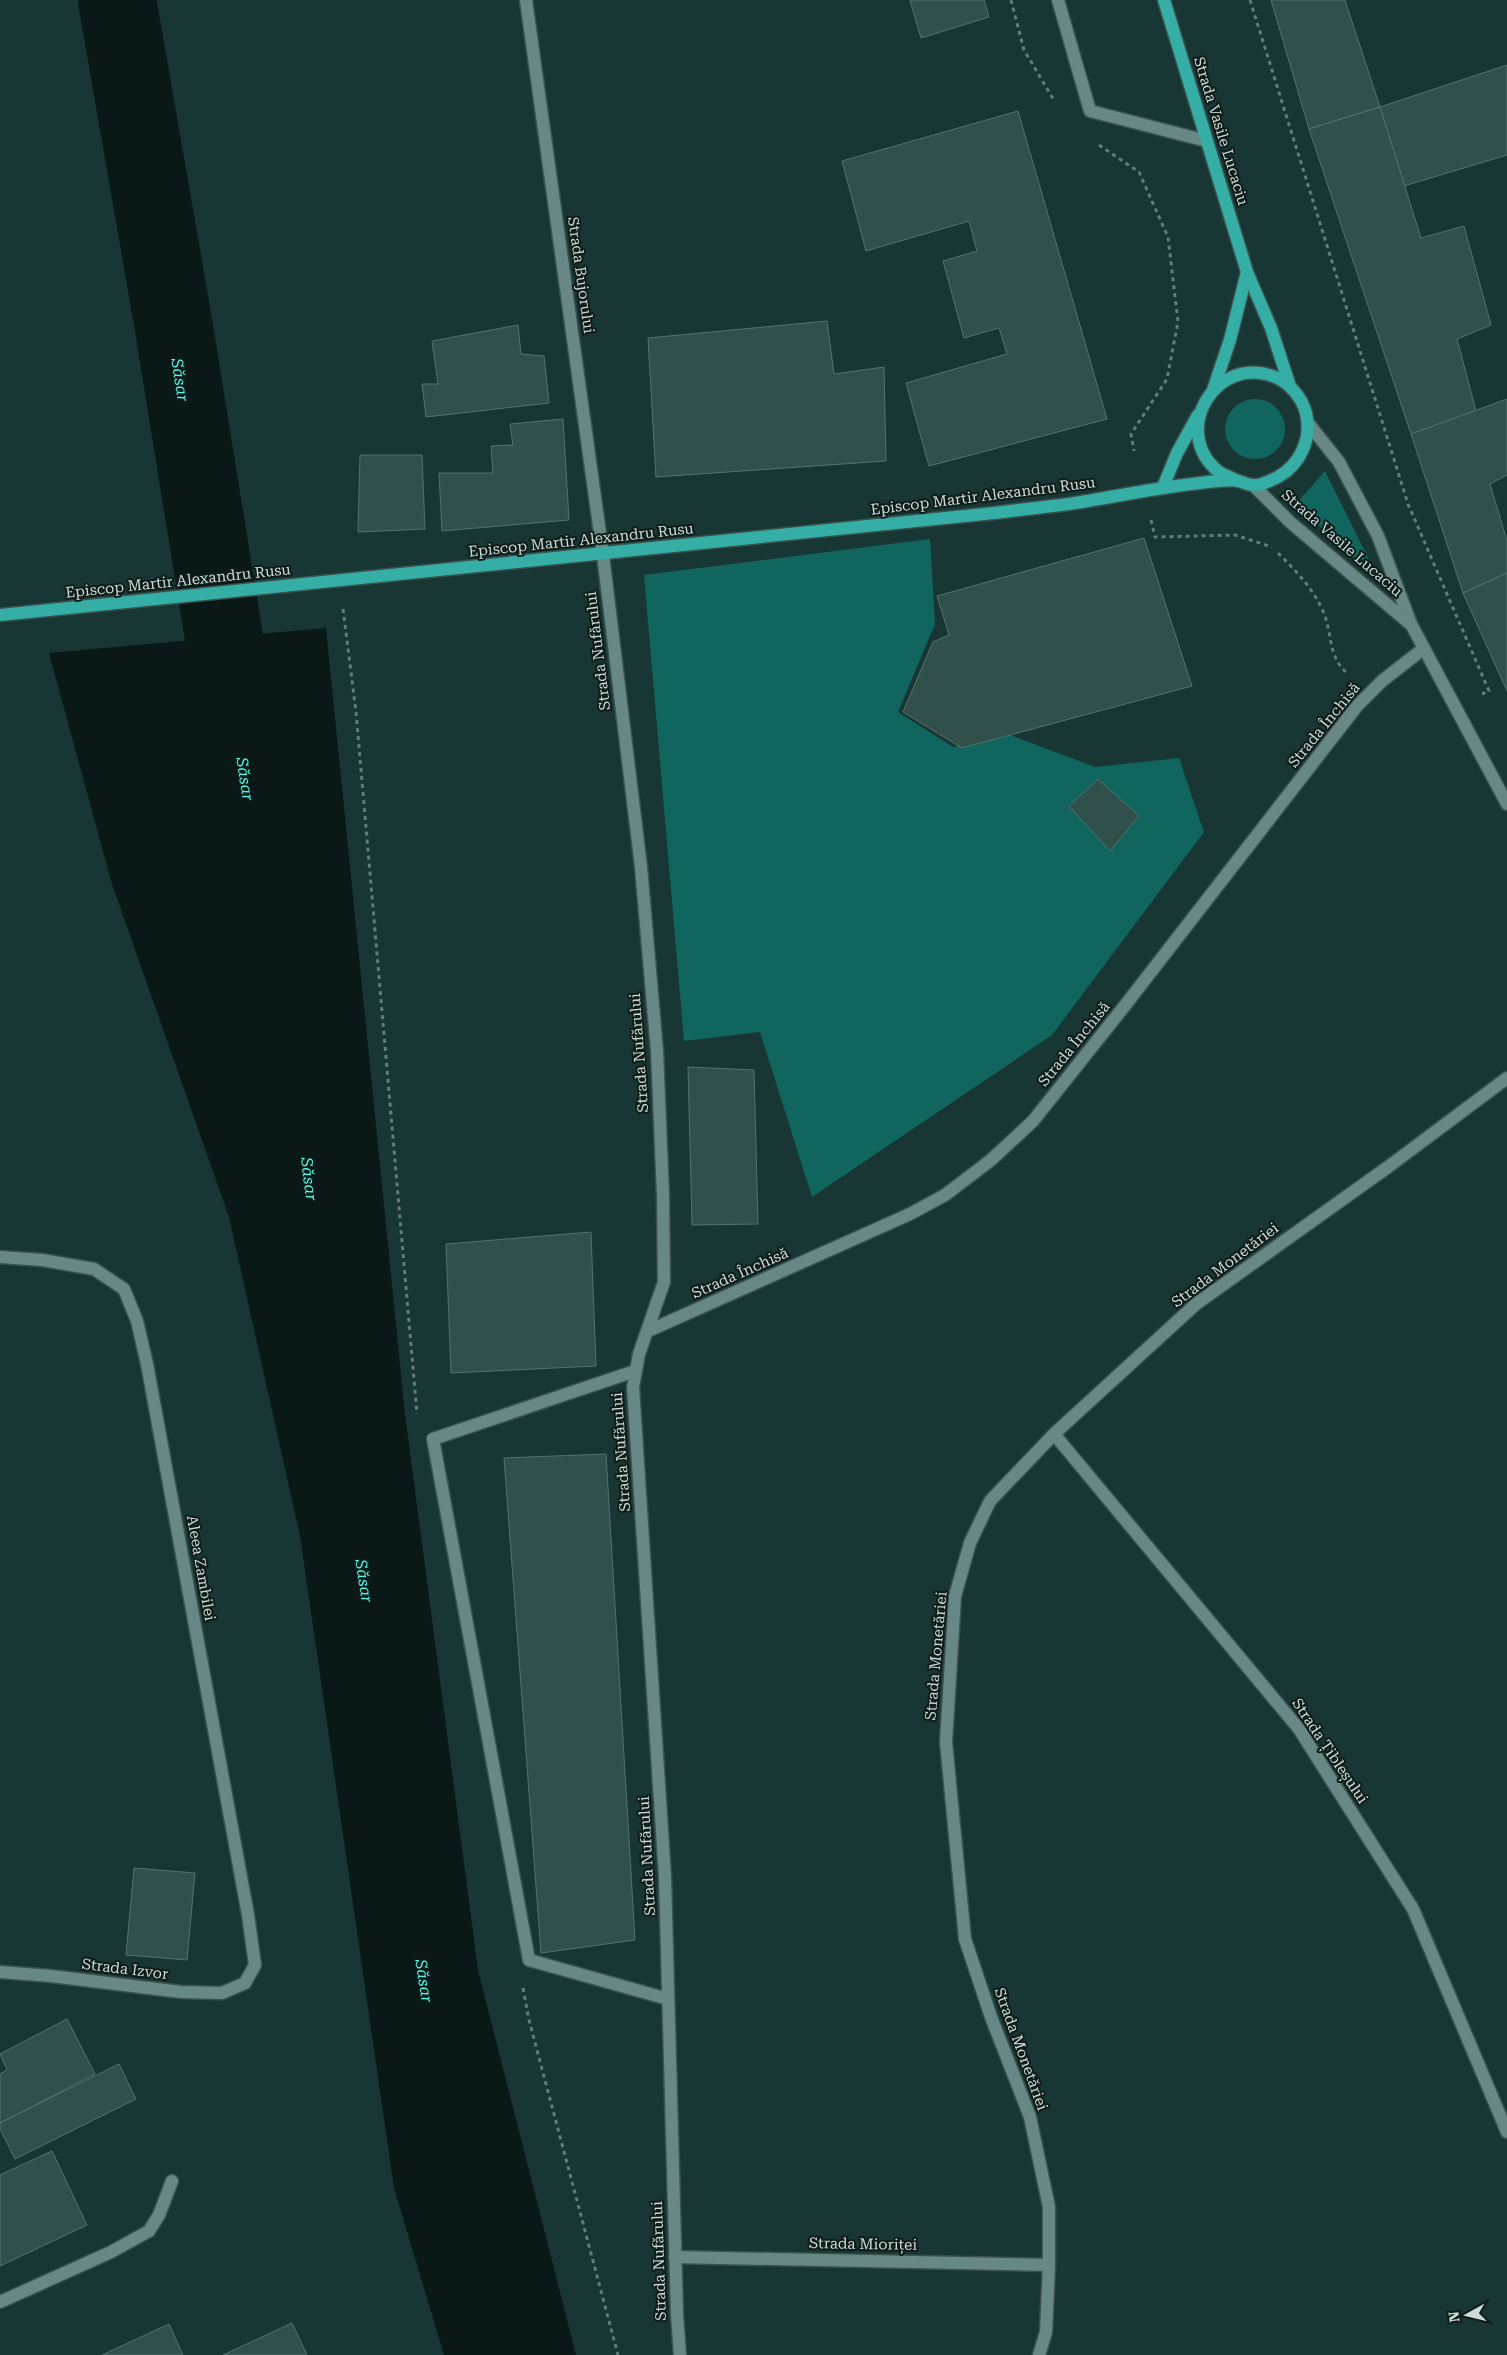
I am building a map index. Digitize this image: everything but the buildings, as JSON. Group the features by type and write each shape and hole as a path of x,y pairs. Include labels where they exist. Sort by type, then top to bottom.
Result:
{"main road":[{"name":"Strada Vasile Lucaciu","path":"1164,0 1247,272 1271,328 1290,386"},
{"path":"1163,487 1177,454 1213,390 1230,340 1247,272"},
{"path":"1203,405 1198,426 1200,443 1208,459 1220,472 1236,480 1254,486 1278,477 1294,464 1306,446 1308,423 1303,404 1290,386 1276,377 1259,372 1242,373 1226,380 1213,390"},
{"name":"Episcop Martir Alexandru Rusu","path":"0,615 603,555 1070,504 1163,487 1236,480"}],"street":[{"name":"Strada Bujorului","path":"526,0 603,555"},
{"path":"1058,0 1090,111 1207,141"},
{"name":"Strada Vasile Lucaciu","path":"1308,423 1339,462 1378,536 1411,624 1423,649 1507,804"},
{"name":"Strada Vasile Lucaciu","path":"1254,486 1290,522 1411,624"},
{"name":"Strada Nufărului","path":"603,555 641,867 657,1051 663,1195 664,1282 635,1371 632,1387 665,1877 675,2256 680,2355"},
{"name":"Strada Închisă","path":"648,1331 910,1214 945,1195 991,1160 1033,1121 1357,706 1382,681 1423,649"},
{"name":"Strada Monetăriei","path":"1039,2355 1046,2332 1050,2265 1049,2207 1030,2117 991,2017 966,1938 946,1742 956,1596 970,1543 990,1501 1054,1434 1196,1304 1388,1167 1507,1078"},
{"name":"Aleea Zambilei","path":"0,1257 42,1260 94,1269 124,1288 137,1321 147,1364 248,1915 254,1965 245,1983"},
{"path":"635,1371 432,1439 529,1960 668,1999"},
{"name":"Strada Țibleșului","path":"1054,1434 1300,1729 1413,1909 1507,2132"},
{"name":"Strada Izvor","path":"0,1972 51,1976 181,1992 222,1993 245,1983"},
{"path":"0,2302 111,2252 149,2231 159,2215 172,2181"},
{"name":"Strada Mioriței","path":"675,2256 1050,2265"}],"path":[{"path":"1011,0 1024,50 1058,108"},
{"path":"1250,0 1408,504 1489,691 1480,695"},
{"path":"1092,140 1139,172 1168,237 1178,322 1167,379 1131,434 1134,451"},
{"path":"1151,519 1155,537 1235,535 1271,546 1305,580 1323,611 1337,664 1349,675"},
{"path":"339,581 356,712 417,1414"},
{"path":"529,2020 618,2355"}],"green space":[{"path":"1255,399 1272,404 1280,412 1285,429 1280,446 1272,454 1255,459 1238,454 1230,446 1225,429 1230,412 1238,404"},
{"path":"1325,471 1382,586 1296,504"},
{"path":"930,539 935,624 898,712 953,747 1010,735 1095,767 1179,758 1204,832 1052,1035 812,1197 760,1032 684,1041 644,575"}],"water":[{"path":"326,628 405,1414 478,1970 576,2355 444,2355 394,2188 300,1536 229,1217 112,884 49,653"}],"waterway":[{"name":"Săsar","path":"117,0 173,322 241,743"}]}
